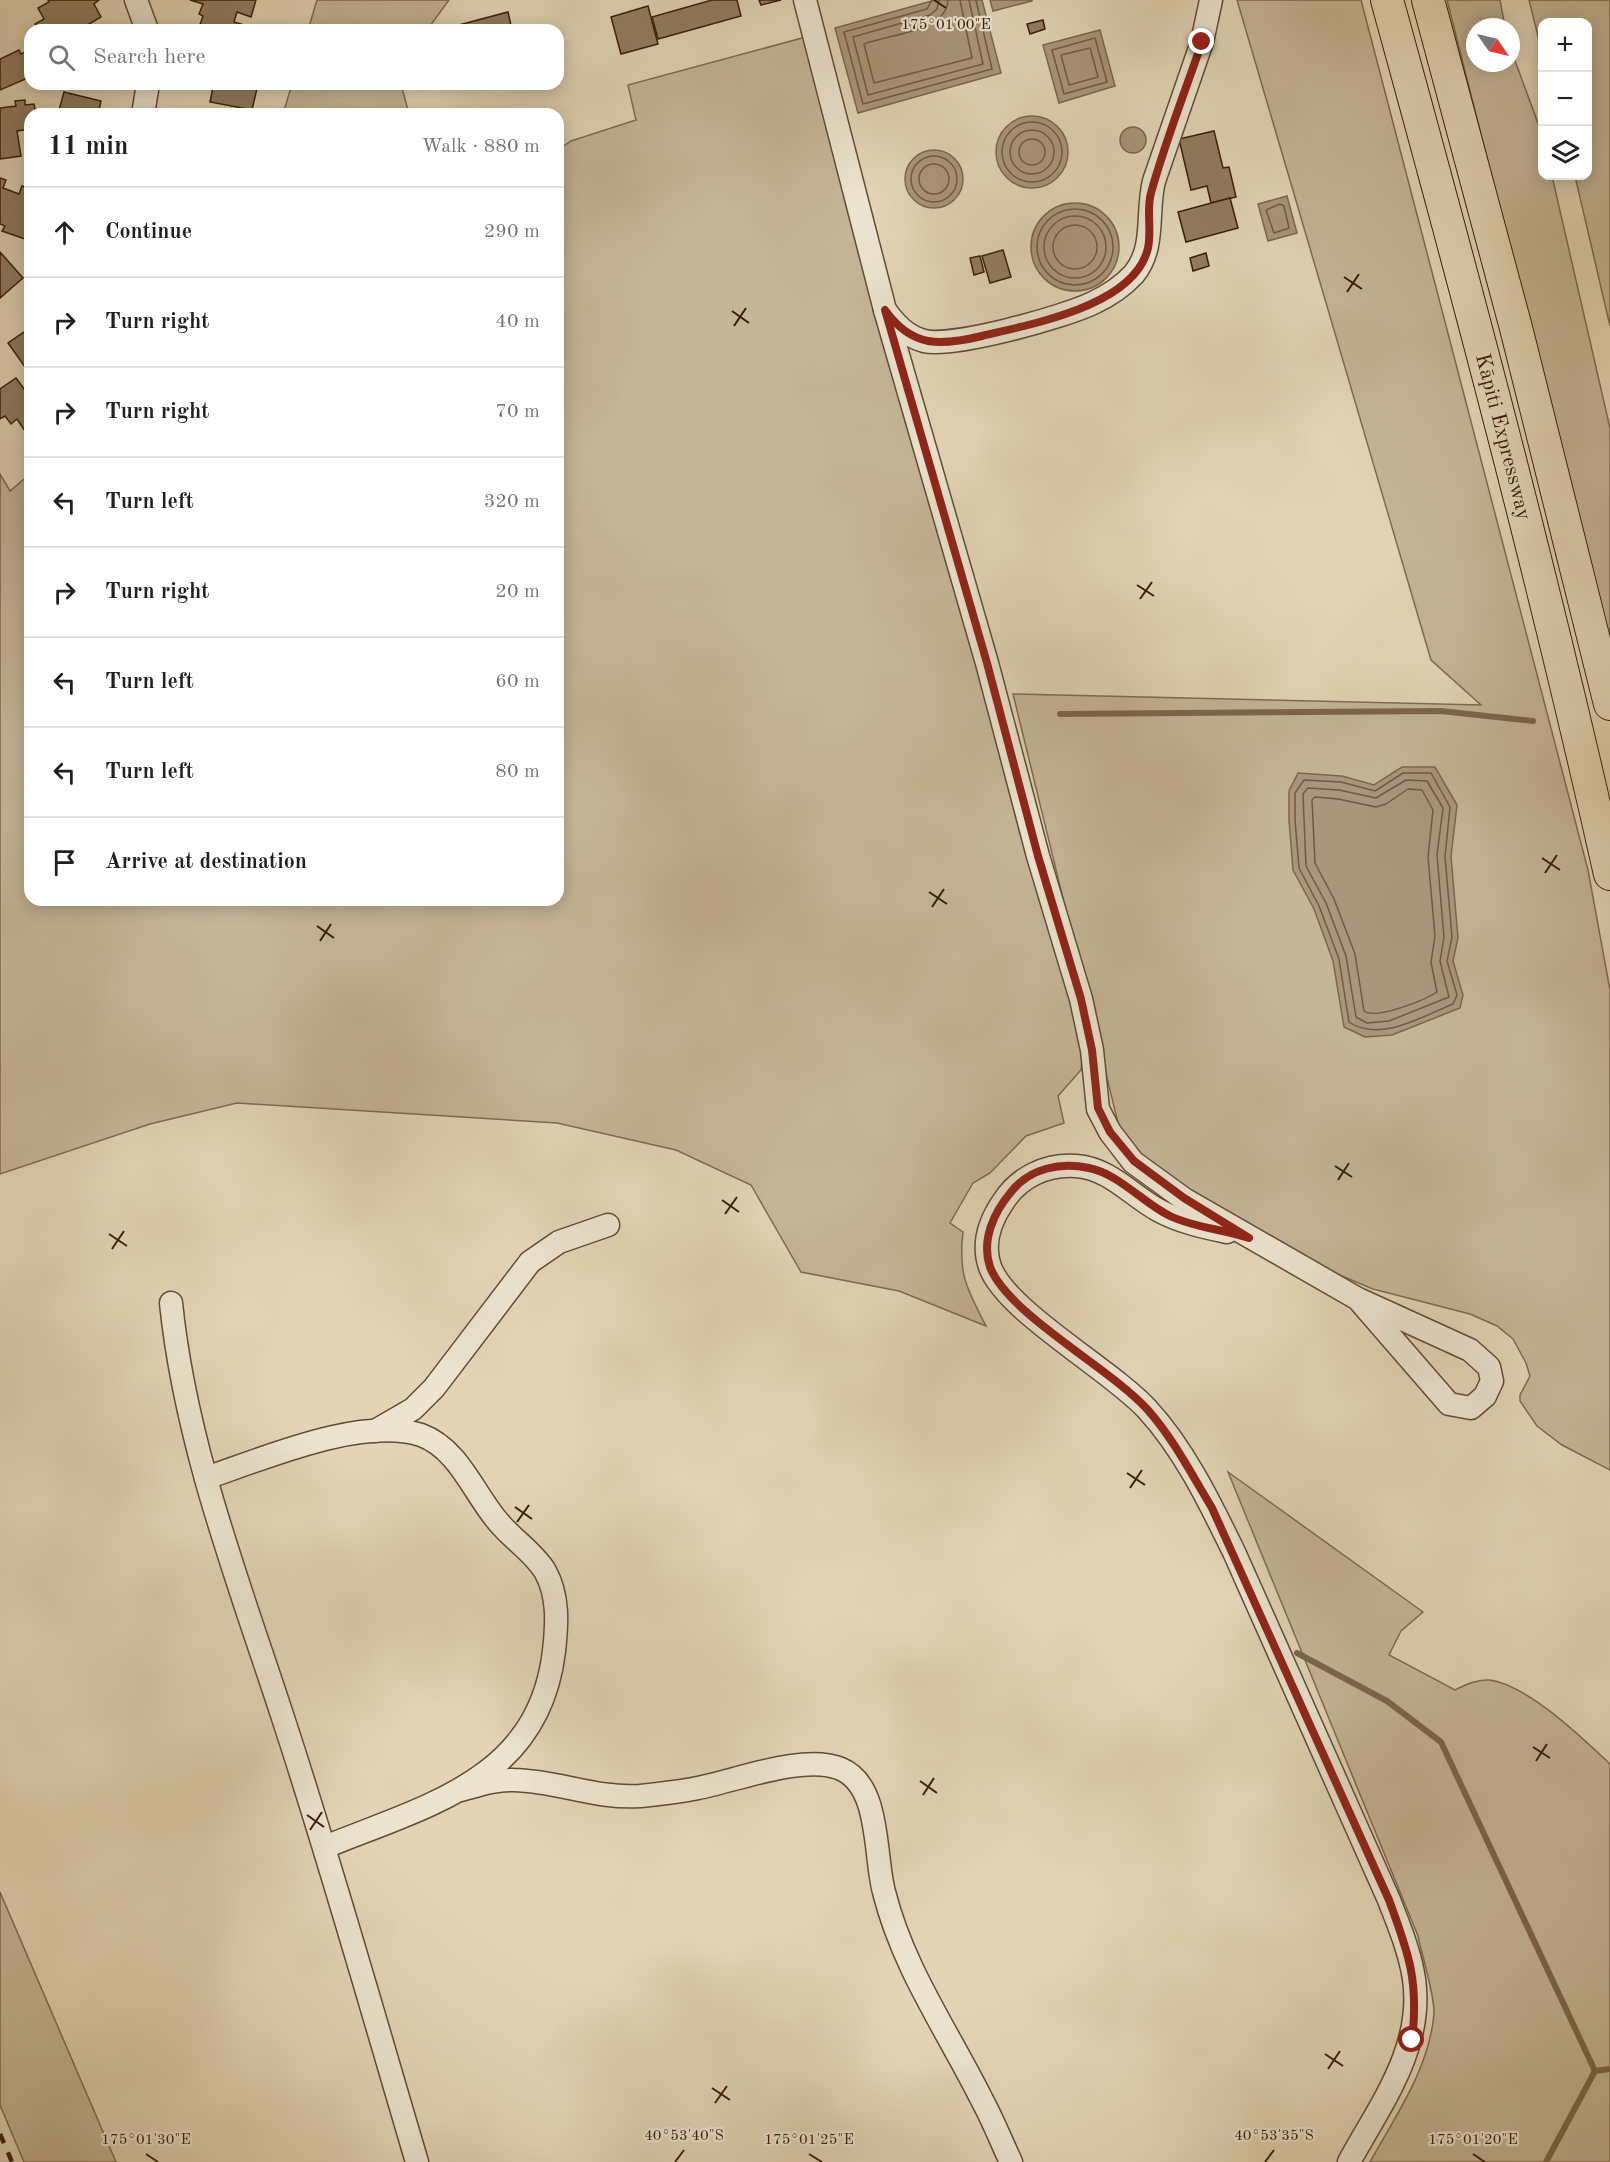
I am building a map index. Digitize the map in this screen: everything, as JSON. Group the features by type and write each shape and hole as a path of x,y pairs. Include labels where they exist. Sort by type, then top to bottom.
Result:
{"highway":[{"name":"Kāpiti Expressway","path":"1387,0 1481,340 1575,717 1610,874"},
{"name":"Kāpiti Expressway","path":"1428,0 1516,328 1610,704"}],"street":[{"path":"136,0 145,24"},
{"path":"805,0 885,310 987,663 1038,856 1081,999 1092,1050 1098,1108 1110,1132 1134,1161 1184,1198 1249,1238 1358,1299 1470,1350 1489,1367 1492,1381 1485,1396 1471,1408 1449,1404 1358,1299"},
{"path":"885,310 896,325 909,335 924,341 940,343 996,332 1092,304 1125,283 1143,261 1148,247 1149,201 1202,42 1211,0"},
{"path":"144,108 147,90"},
{"path":"1249,1238 1173,1218 1113,1178 1092,1168 1054,1166 1027,1177 1005,1199 990,1226 987,1252 990,1267 1008,1293 1147,1408 1184,1462 1212,1508 1234,1552 1389,1900 1407,1950 1414,1979 1416,2005 1412,2040 1385,2100 1348,2162"},
{"path":"375,1431 412,1409 434,1388 530,1262 559,1242 608,1225"},
{"path":"171,1303 184,1397 206,1478 325,1847 417,2162"},
{"path":"206,1478 323,1439 375,1431 422,1436 448,1454 488,1511 544,1571 554,1598 557,1623 545,1695 532,1723 518,1744 488,1772 461,1790"},
{"path":"325,1847 461,1790 492,1781 512,1780 620,1798 699,1788 794,1767 824,1764 840,1768 855,1777 867,1795 883,1889 894,1930 914,1977 982,2100 1011,2162"}],"shaded area":[{"path":"317,0 449,0 431,24 310,24"},
{"path":"1237,0 1361,0 1588,870 1610,990 1610,1470 1562,1445 1537,1426 1520,1401 1520,1395 1530,1376 1526,1363 1513,1339 1497,1326 1470,1314 1373,1289 1299,1258 1218,1210 1140,1155 1119,1127 1013,694 1481,705 1431,660"},
{"path":"1447,0 1500,0 1503,18 1466,18 1466,72 1519,72 1538,123 1538,180 1553,180 1610,428 1610,643"},
{"path":"1529,0 1610,0 1610,326 1576,180 1592,180 1592,18 1538,18 1538,36"},
{"path":"806,37 1083,1049 1081,1070 1058,1096 1064,1123 1026,1136 990,1173 973,1183 950,1223 963,1232 963,1271 974,1302 986,1326 899,1291 801,1272 751,1185 676,1150 557,1123 237,1103 150,1124 0,1174 0,474 10,491 24,479 24,906 564,906 564,146 571,141 636,120 628,85"},
{"path":"290,90 403,90 407,108 285,108"},
{"path":"1228,1472 1423,1612 1401,1631 1389,1655 1455,1690 1476,1681 1490,1680 1505,1684 1554,1714 1610,1764 1610,2162 1370,2162 1410,2091 1426,2054 1434,2006 1418,1936"},
{"path":"0,1892 116,2162 24,2162 0,2105"}],"water":[{"path":"935,0 982,0 1001,73 858,113 835,28"},
{"path":"990,0 1032,0 1032,1 993,11"},
{"path":"1100,30 1115,86 1059,103 1043,45"},
{"path":"1032,116 1052,122 1062,132 1068,152 1062,172 1052,182 1032,188 1012,182 1002,172 996,152 1002,132 1012,122"},
{"path":"1133,127 1142,131 1146,140 1142,149 1133,153 1124,149 1120,140 1124,131"},
{"path":"934,150 945,152 955,158 961,168 963,179 961,190 955,200 945,206 934,208 923,206 913,200 907,190 905,179 907,168 913,158 923,152"},
{"path":"1287,196 1297,233 1268,241 1258,204"},
{"path":"1075,203 1100,210 1112,222 1119,247 1112,272 1100,284 1075,291 1050,284 1038,272 1031,247 1038,222 1050,210"},
{"path":"1402,767 1435,767 1457,805 1451,856 1458,938 1453,961 1463,995 1460,1008 1392,1035 1365,1037 1344,1027 1333,961 1314,909 1293,870 1289,791 1298,773 1342,776 1374,785"}],"building":[{"path":"48,0 99,0 94,4 101,17 89,24 35,24 44,19 38,8 49,2"},
{"path":"190,0 256,0 251,17 237,12 234,22 241,24 200,24 203,16 199,14 203,4"},
{"path":"712,0 737,0 741,16 658,39 652,17"},
{"path":"759,0 781,0 761,5"},
{"path":"648,6 658,44 621,54 611,17"},
{"path":"508,12 511,24 463,24"},
{"path":"1043,20 1045,29 1030,34 1027,24"},
{"path":"19,50 21,54 24,53 24,80 0,90 0,59"},
{"path":"212,90 257,90 252,108 210,102"},
{"path":"64,92 101,101 99,108 60,108"},
{"path":"25,100 25,105 34,104 35,108 24,108 24,130 17,131 21,156 0,159 0,108 16,106 15,101"},
{"path":"1214,131 1223,168 1229,167 1236,197 1211,203 1207,186 1191,190 1179,139"},
{"path":"0,178 6,180 3,188 19,194 22,186 24,187 24,239 2,231 5,226 0,224"},
{"path":"1230,198 1238,228 1186,242 1178,212"},
{"path":"1003,250 1011,277 990,283 982,256"},
{"path":"0,252 23,278 0,298"},
{"path":"1206,253 1209,266 1193,271 1190,258"},
{"path":"980,256 984,272 974,275 970,258"},
{"path":"24,332 24,366 8,343"},
{"path":"16,378 24,389 24,430 17,419 11,424 5,416 0,419 0,389"}],"waterway":[{"path":"1060,714 1441,711 1533,721"},
{"path":"1297,1653 1387,1701 1441,1742 1595,2071"},
{"path":"1595,2071 1610,2069"},
{"path":"1546,2162 1595,2071"}],"railway":[{"path":"0,2134 12,2162"}],"route":[{"path":"1202,42 1154,181 1149,201 1148,247 1143,261 1125,283 1092,304 996,332 940,343 924,341 909,335 896,325 885,310 987,663 1038,856 1081,999 1092,1050 1093,1084 1098,1108 1110,1132 1134,1161 1184,1198 1249,1238 1173,1218 1135,1195 1113,1178 1092,1168 1054,1166 1027,1177 1014,1188 996,1212 988,1239 987,1252 990,1267 1008,1293 1027,1311 1106,1372 1147,1408 1212,1508 1234,1552 1293,1689 1389,1900 1407,1950 1414,1979 1416,2005 1412,2040"}]}
